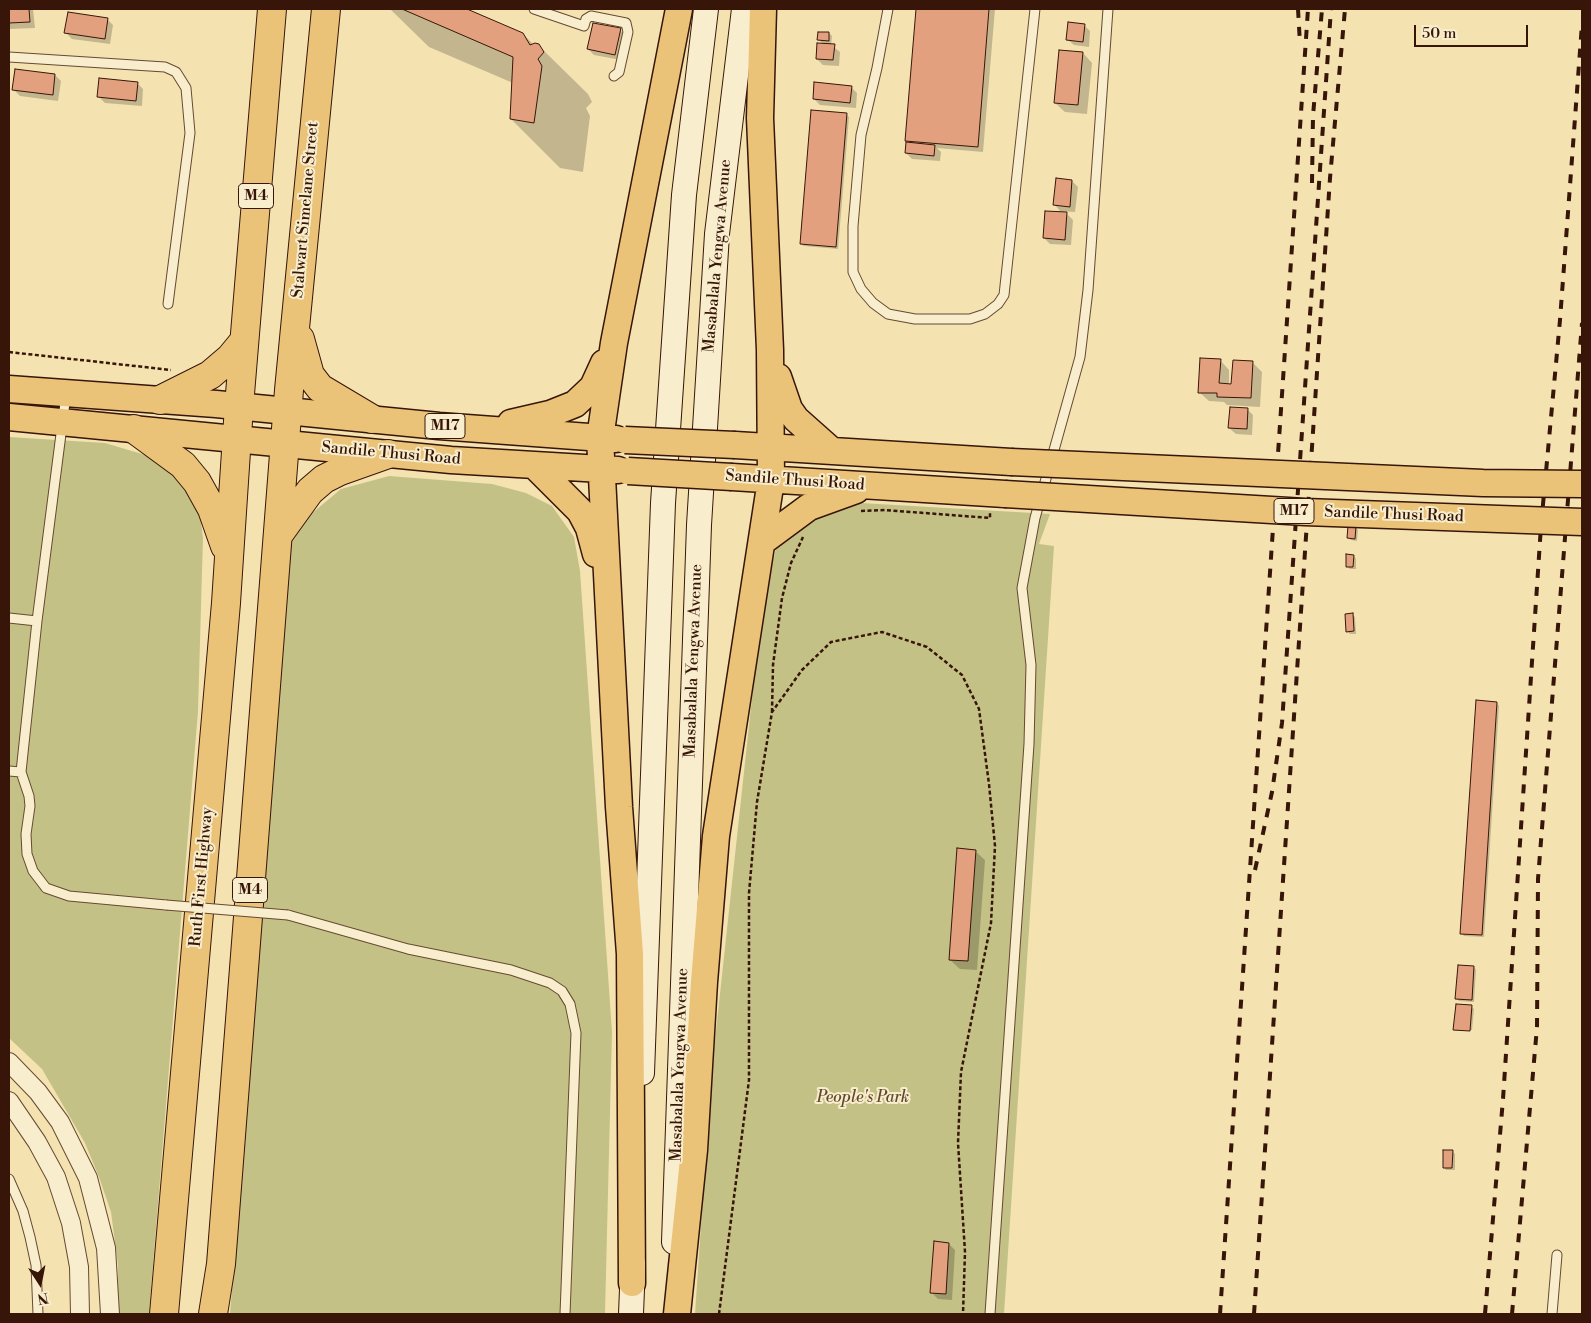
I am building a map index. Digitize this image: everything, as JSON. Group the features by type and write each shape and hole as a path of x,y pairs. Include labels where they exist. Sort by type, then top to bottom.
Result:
{"highway":[{"name":"M4","path":"236,439 272,9"},
{"name":"Stalwart Simelane Street","path":"288,411 308,178 326,9"},
{"path":"296,321 304,358 310,375 320,388 372,419"},
{"path":"160,400 210,375 230,358 244,341"},
{"name":"M4","path":"213,1314 221,1264 288,411"},
{"path":"134,429 183,465 197,482 212,509 229,559"},
{"name":"Ruth First Highway","path":"164,1314 229,559 236,439"},
{"path":"278,536 310,490 340,471 388,454"}],"main road":[{"path":"632,1283 630,954 610,644 600,469 600,438 614,343 679,9"},
{"path":"631,1314 648,956 663,503 684,196 706,9"},
{"name":"Masabalala Yengwa Avenue","path":"671,1314 699,526 717,234 744,9"},
{"path":"677,1314 694,1150 704,982 716,836 771,480 770,350 760,118 763,9"},
{"path":"484,429 550,414 575,404 593,387 614,343"},
{"path":"770,350 789,408 802,427 832,451"},
{"name":"Sandile Thusi Road","path":"9,389 239,406 626,440 1011,462 1483,483 1582,484"},
{"name":"Sandile Thusi Road","path":"9,417 388,454 534,465 1305,512 1582,522"},
{"path":"534,465 580,511 589,528 594,543 610,644"},
{"path":"763,541 809,507 868,486"}],"street":[{"path":"9,1062 38,1092 60,1122 88,1178 106,1248 110,1314"},
{"path":"9,1101 37,1142 56,1177 71,1222 79,1267 80,1314"}],"lane":[{"path":"534,9 584,26 586,19 591,16 626,23 628,27 619,72 614,76"},
{"path":"888,9 877,68 861,135 853,226 853,272 861,289 873,304 888,314 916,319 970,319 985,314 998,304 1004,295 1035,9"},
{"path":"990,1314 1029,744 1031,665 1022,588 1035,518 1080,357 1088,290 1108,9"},
{"path":"9,57 164,67 176,72 186,88 190,133 168,304"},
{"path":"66,393 37,621 21,772 29,796 30,806 26,834 27,854 33,871 46,888 69,896 288,915 371,939 512,970 550,983 562,991 570,1004 576,1033 566,1314"},
{"path":"9,618 37,621"},
{"path":"9,771 21,772"},
{"path":"9,1178 23,1212 30,1236 36,1265 38,1314"},
{"path":"1552,1314 1557,1255"}],"path":[{"path":"9,352 178,370"},
{"path":"856,511 886,510 990,518 999,494"},
{"path":"719,1314 749,1080 749,893 757,802 772,712 773,665 782,598 791,563 804,537 810,531"},
{"path":"772,712 802,670 831,642 882,632 927,647 962,675 979,709 995,846 992,923 961,1072 958,1143 965,1252 963,1314"}],"green space":[{"path":"9,437 105,443 142,454 167,465 183,480 200,515 203,538 198,711 149,1314 118,1314 118,1265 111,1212 99,1177 85,1143 42,1069 9,1038"},
{"path":"389,476 492,484 526,493 552,506 574,537 580,571 612,1032 605,1314 230,1314 291,542 305,519 341,489"},
{"name":"People's Park","path":"844,502 1050,514 1039,544 1054,546 1004,1314 695,1314 711,1077 755,670 769,577 778,540"}],"building":[{"path":"9,9 29,9 30,22 9,23"},
{"path":"402,9 467,9 523,33 530,45 539,44 544,52 538,59 542,66 534,123 510,119 513,57"},
{"path":"916,9 989,9 978,147 905,141"},
{"path":"68,12 108,18 105,39 64,33"},
{"path":"1068,22 1085,24 1083,42 1066,40"},
{"path":"593,23 621,28 615,55 587,49"},
{"path":"818,32 829,32 829,41 817,40"},
{"path":"817,43 835,44 833,60 816,59"},
{"path":"1059,50 1083,52 1078,105 1054,103"},
{"path":"15,69 55,74 53,95 12,90"},
{"path":"99,78 138,82 136,101 97,97"},
{"path":"814,82 852,86 850,103 813,99"},
{"path":"811,110 847,113 836,247 800,244"},
{"path":"906,142 935,145 934,156 905,153"},
{"path":"1056,178 1072,180 1070,207 1053,205"},
{"path":"1045,211 1067,212 1065,240 1043,238"},
{"path":"1200,358 1221,359 1219,383 1231,384 1233,360 1253,361 1251,398 1217,397 1217,393 1198,393"},
{"path":"1230,407 1248,408 1247,429 1228,428"},
{"path":"1348,526 1356,526 1355,539 1347,538"},
{"path":"1346,554 1354,555 1353,567 1346,567"},
{"path":"1353,613 1354,631 1346,632 1345,614"},
{"path":"1476,700 1497,702 1482,935 1460,934"},
{"path":"957,848 976,850 968,961 949,960"},
{"path":"1458,965 1474,966 1472,1000 1455,999"},
{"path":"1456,1004 1472,1005 1470,1031 1453,1030"},
{"path":"1443,1150 1453,1150 1452,1168 1443,1168"},
{"path":"934,1241 949,1243 946,1294 930,1293"}],"railway":[{"path":"1298,9 1300,44"},
{"path":"1220,1314 1308,9"},
{"path":"1312,183 1313,116 1322,9"},
{"path":"1255,870 1272,792 1282,723 1331,9"},
{"path":"1254,1314 1330,178 1345,9"},
{"path":"1485,1314 1503,1099 1541,526 1560,320 1582,24"},
{"path":"1512,1314 1537,1027 1538,879 1582,323"}]}
